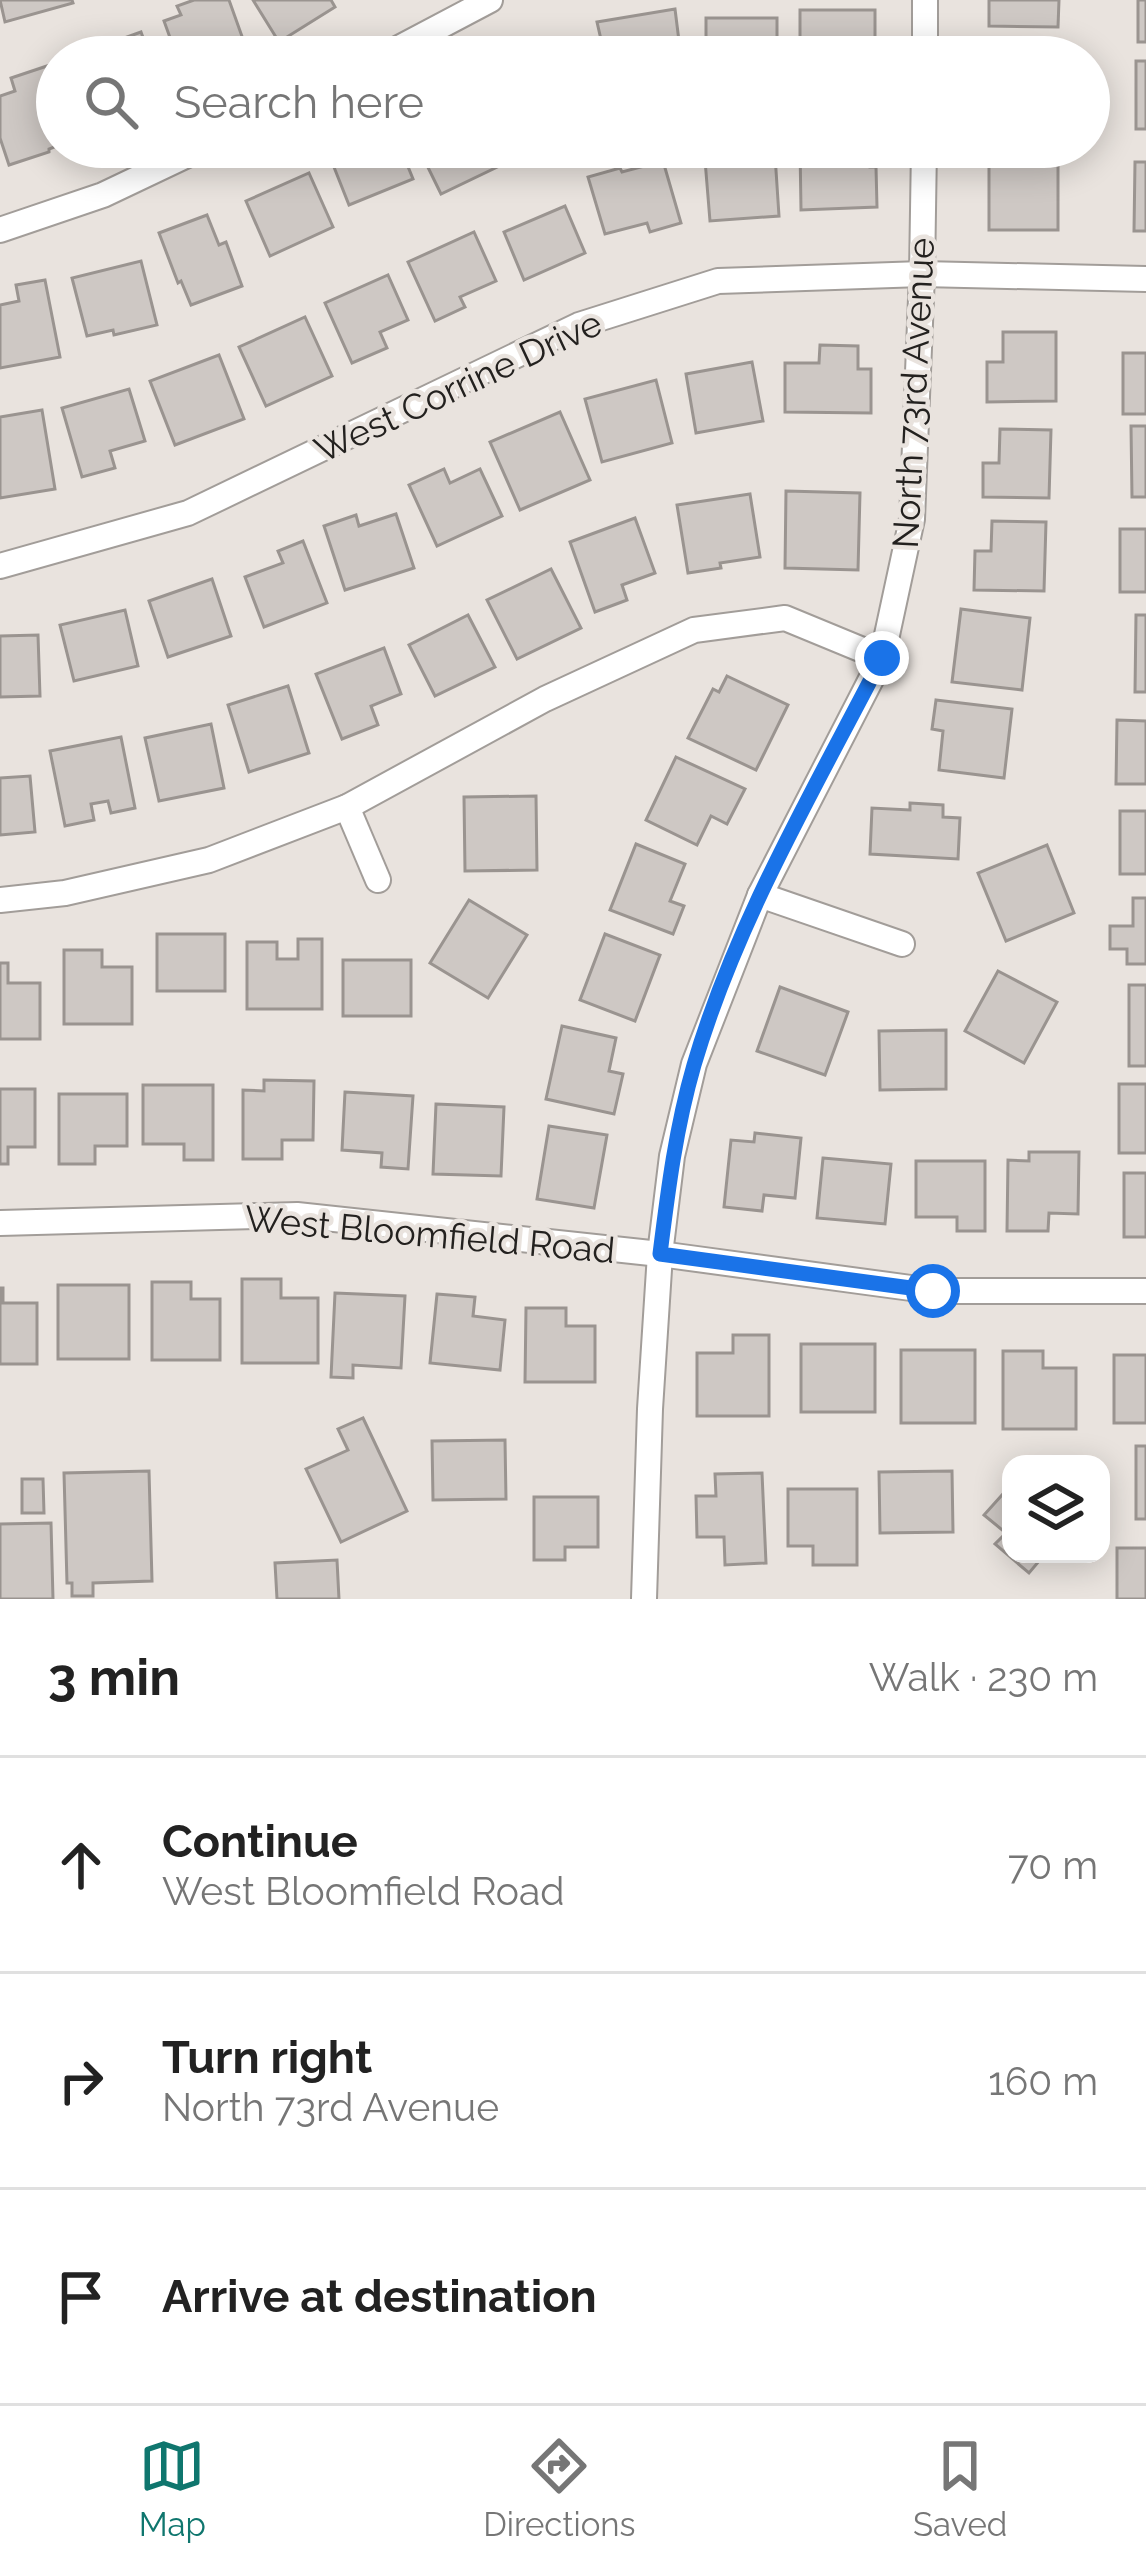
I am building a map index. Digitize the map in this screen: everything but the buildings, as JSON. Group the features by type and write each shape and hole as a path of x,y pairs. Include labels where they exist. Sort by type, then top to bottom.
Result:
{"street":[{"path":"422,36 490,0"},
{"path":"925,0 925,36"},
{"path":"0,230 103,195 160,168"},
{"name":"North 73rd Avenue","path":"644,1599 650,1408 672,1156 694,1064 760,895 882,658 912,519 924,168"},
{"name":"West Corrine Drive","path":"0,566 188,514 579,325 718,281 922,274 1146,279"},
{"path":"0,900 64,893 208,860 347,807 545,699 694,630 784,618 882,658"},
{"path":"347,807 378,880"},
{"path":"760,895 902,944"},
{"name":"West Bloomfield Road","path":"0,1223 297,1215 660,1254 933,1291 1146,1291"}],"route":[{"path":"882,658 760,895 694,1064 672,1156 660,1254 933,1291"}]}
